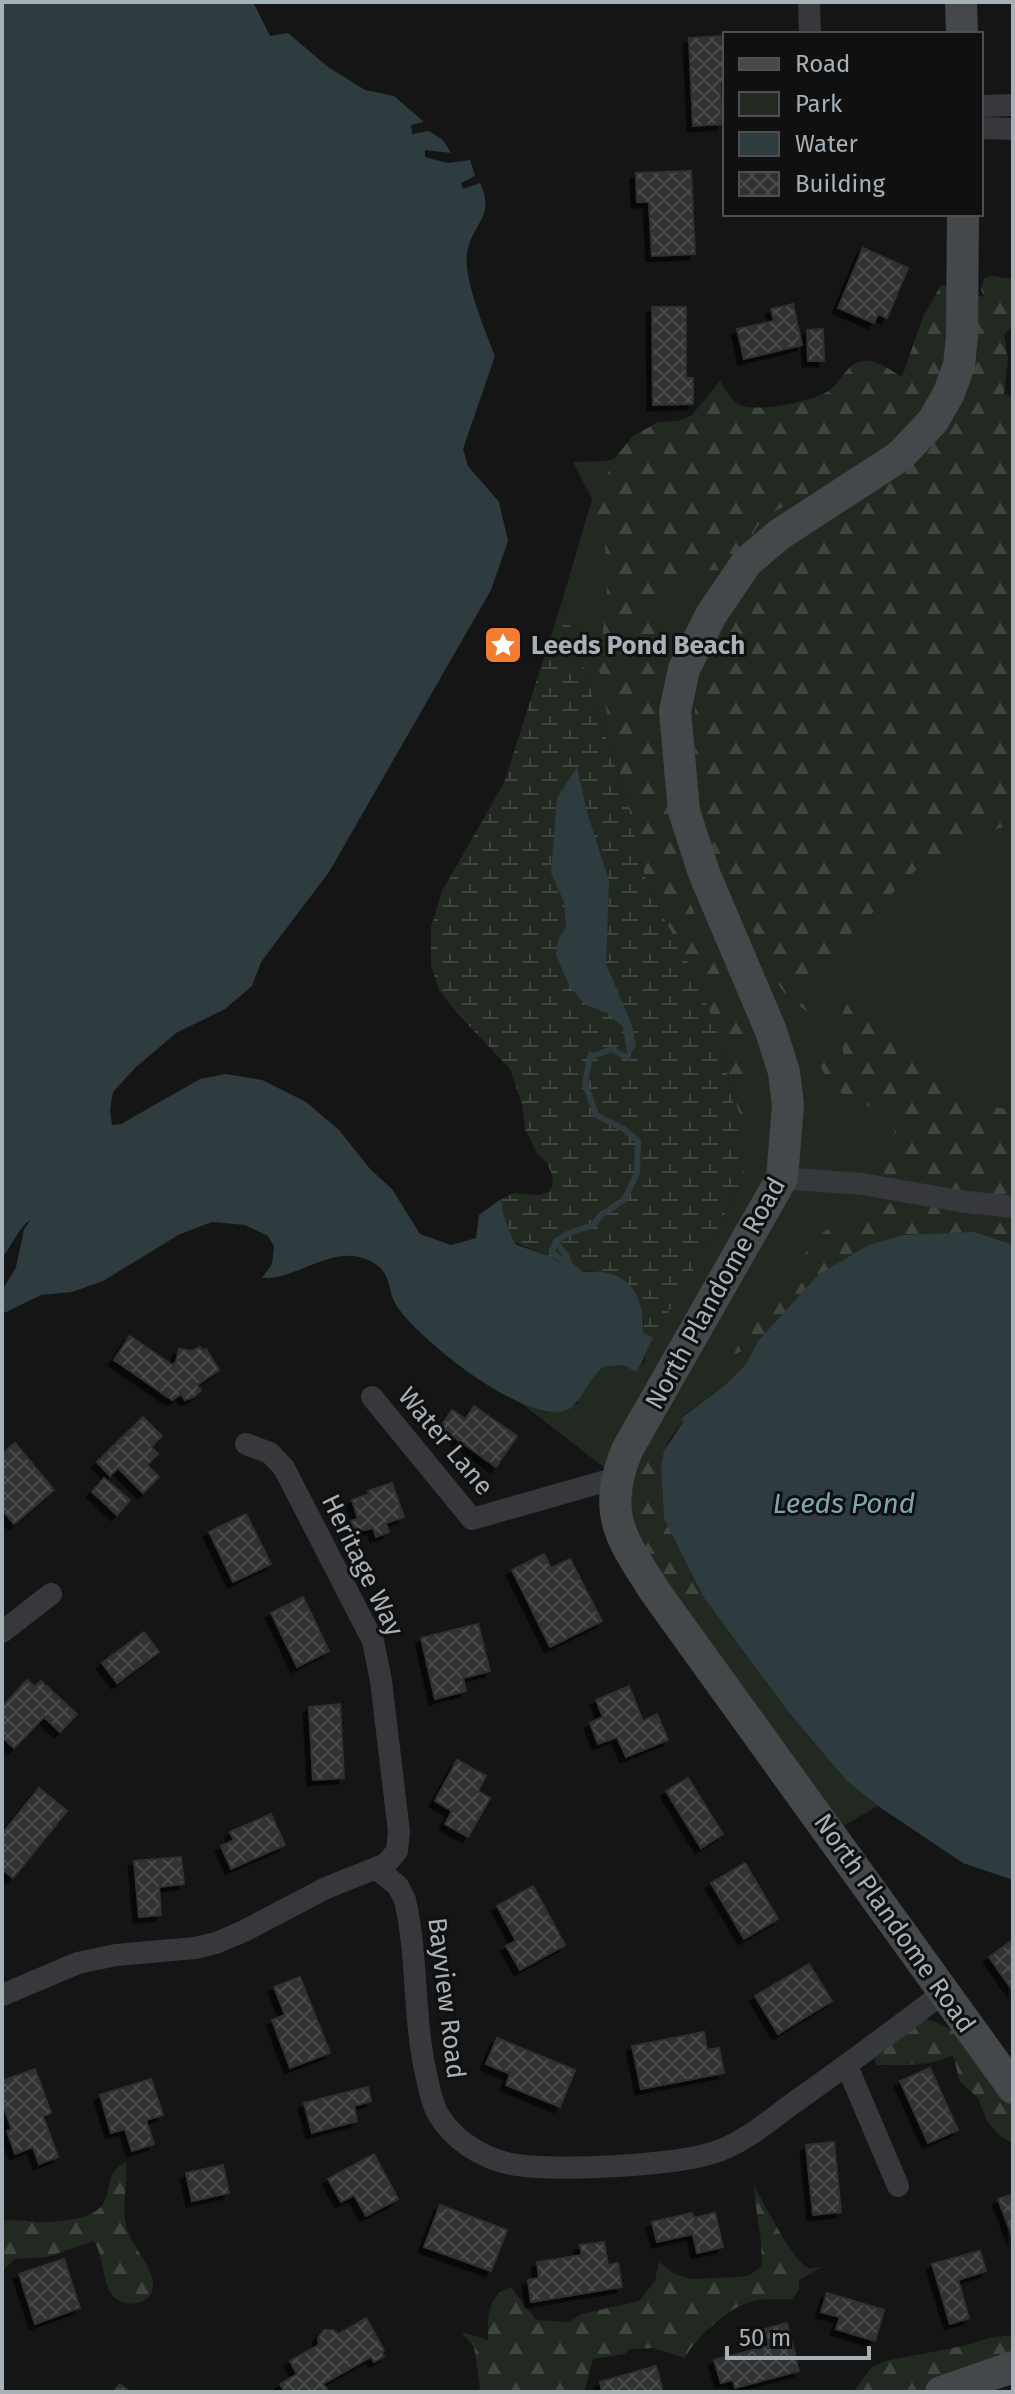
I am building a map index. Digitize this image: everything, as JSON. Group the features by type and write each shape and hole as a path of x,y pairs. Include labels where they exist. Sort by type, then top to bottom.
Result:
{"main road":[{"path":"961,2 962,32"},
{"name":"North Plandome Road","path":"963,216 959,365 949,393 933,421 900,456 780,534 747,562 711,615 684,669 675,711 684,811 704,873 771,1031 784,1072 788,1105 782,1178 627,1450 616,1478 615,1513 626,1547 641,1570 1013,2088"},
{"path":"941,2392 1013,2367"}],"street":[{"path":"809,2 810,32"},
{"path":"983,106 1013,105"},
{"path":"983,128 1013,129"},
{"path":"782,1178 862,1184 1013,1207"},
{"name":"Water Lane","path":"372,1397 472,1519 616,1478"},
{"name":"Heritage Way","path":"246,1444 270,1453 284,1468 373,1641 381,1681 399,1832 395,1856 377,1869"},
{"path":"2,1632 51,1594"},
{"path":"2,1995 78,1963 116,1955 195,1948 216,1943 326,1888 377,1869"},
{"name":"Bayview Road","path":"377,1869 398,1886 405,1900 422,2057 438,2115 466,2145 511,2164 551,2168 634,2164 721,2151 847,2066 943,1993"},
{"path":"847,2066 898,2186"}],"green space":[{"path":"984,278 1013,279 1013,325 1004,335 1008,359 1004,394 1013,397 1013,822 925,861 812,973 807,989 807,1011 790,1000 774,979 752,928 710,855 695,781 695,681 758,583 893,478 874,459 766,516 755,530 750,546 727,570 687,571 669,585 663,607 671,787 682,883 745,1036 750,1067 748,1130 738,1110 716,1028 695,976 644,874 599,669 607,594 605,535 598,520 597,502 614,459 633,436 658,422 678,421 692,415 720,381 737,403 759,408 786,405 823,394 857,362 878,363 902,377 923,317 941,285 953,312 971,313 985,297 981,290"},
{"path":"941,285 1002,302 996,398 1013,402 1013,1245 974,1232 819,1274 758,1341 746,1364 724,1386 681,1417 683,1421 668,1442 661,1466 664,1518 704,1598 790,1714 847,1781 878,1806 831,1833 656,1593 615,1476 521,1403 543,1411 561,1410 577,1404 583,1388 603,1367 623,1365 636,1372 645,1361 646,1349 656,1328 710,1243 742,1181 730,1085 716,1028 644,874 628,805 562,601 592,499 573,462 606,461 911,378"},
{"path":"562,601 628,805 644,874 695,976 716,1028 730,1085 744,1167 742,1181 710,1243 653,1338 643,1332 644,1321 593,1270 579,1273 549,1256 514,1242 501,1199 514,1193 539,1195 548,1192 553,1185 552,1174 525,1129 522,1105 510,1069 439,990 431,965 431,927 442,891 504,783"},
{"path":"850,1000 858,1001 878,1021 892,1027 907,1052 952,1090 999,1108 1013,1110 1013,1245 974,1232 904,1235 819,1274 758,1341 733,1356 745,1331 817,1238 895,1191 883,1171 897,1148 890,1121 874,1108 854,1100 833,1086 822,1070 813,1039 844,1062 842,1021"},
{"path":"654,1453 661,1469 664,1513 701,1593 701,1614 689,1610 669,1593 647,1555 628,1508 634,1477"},
{"path":"924,2019 950,2029 962,2038 1013,2094 1013,2143 1000,2136 987,2121 978,2098 960,2082 953,2055 925,2063 876,2065 875,2056"},
{"path":"126,2162 125,2220 152,2279 153,2286 147,2298 128,2304 111,2293 94,2241 47,2257 15,2259 2,2271 2,2221 55,2221 92,2214 103,2204 115,2171"},
{"path":"754,2186 802,2264 809,2268 822,2267 799,2280 799,2288 792,2299 758,2300 739,2306 703,2334 685,2358 653,2348 631,2349 624,2354 593,2359 584,2392 478,2392 480,2387 474,2346 461,2332 488,2340 490,2308 497,2296 511,2287 536,2320 568,2322 582,2314 639,2301 655,2281 659,2262 675,2274 691,2279 739,2277 750,2275 761,2267"},
{"path":"1013,2335 1013,2366 919,2392 853,2392 872,2367 885,2361"}],"water":[{"path":"2,2 253,2 270,36 288,33 328,67 365,90 394,96 424,122 411,125 412,134 429,131 443,140 451,153 425,150 425,157 447,163 470,160 475,176 461,183 463,189 480,183 484,212 467,253 468,276 495,356 463,449 468,466 499,502 508,541 491,590 329,872 261,962 252,986 225,1009 176,1033 135,1068 113,1092 110,1110 112,1125 121,1124 200,1079 226,1074 262,1080 306,1102 339,1130 370,1169 392,1189 420,1234 451,1245 476,1238 479,1215 501,1199 504,1216 517,1245 549,1256 579,1273 607,1273 628,1283 640,1304 643,1332 653,1338 636,1372 623,1365 603,1367 569,1409 551,1412 528,1406 502,1394 448,1357 406,1318 395,1303 383,1271 372,1262 358,1257 330,1258 276,1277 262,1278 272,1264 274,1246 268,1236 245,1225 212,1222 180,1234 103,1281 72,1292 41,1295 2,1314 2,1291 16,1267 24,1230 30,1220 2,1258"},
{"path":"577,767 587,812 609,881 606,964 632,1025 636,1045 628,1058 623,1027 607,1013 584,1004 568,983 556,955 558,940 566,928 564,902 551,873 557,798"},
{"name":"Leeds Pond","path":"974,1232 1013,1245 1013,1880 963,1863 878,1806 847,1781 790,1714 704,1598 664,1518 661,1466 664,1451 683,1422 681,1418 724,1386 746,1364 758,1341 819,1274 869,1245 904,1235"}],"building":[{"path":"722,36 722,124 693,126 689,38"},
{"path":"691,171 695,254 652,256 649,202 637,202 636,173"},
{"path":"863,248 908,268 887,318 878,314 874,323 838,308"},
{"path":"793,304 802,345 744,359 737,329 774,321 771,309"},
{"path":"652,307 686,307 686,378 693,378 693,404 653,405"},
{"path":"823,329 824,361 808,361 807,330"},
{"path":"130,1336 172,1365 176,1362 179,1349 206,1349 219,1370 197,1385 201,1390 194,1397 185,1400 181,1394 172,1400 114,1360"},
{"path":"474,1406 517,1436 496,1467 440,1427 452,1410 465,1419"},
{"path":"143,1417 162,1436 151,1447 158,1454 147,1465 159,1477 143,1493 118,1468 110,1476 97,1462"},
{"path":"15,1443 54,1490 14,1524 2,1510 2,1454"},
{"path":"104,1478 130,1500 117,1515 92,1492"},
{"path":"392,1483 404,1517 386,1523 389,1532 376,1537 373,1528 354,1532 351,1521 358,1519 352,1500"},
{"path":"246,1514 271,1564 233,1582 209,1532"},
{"path":"544,1554 551,1568 570,1559 602,1621 550,1647 512,1570"},
{"path":"303,1597 329,1651 297,1667 271,1613"},
{"path":"478,1624 490,1671 463,1678 466,1691 435,1699 421,1638"},
{"path":"144,1632 159,1652 117,1683 102,1663"},
{"path":"27,1680 35,1687 41,1681 77,1714 60,1732 44,1717 14,1748 2,1737 2,1707"},
{"path":"629,1686 643,1721 657,1714 668,1740 626,1757 617,1737 598,1744 590,1723 603,1717 596,1700"},
{"path":"340,1704 344,1778 313,1780 309,1707"},
{"path":"457,1760 486,1776 478,1791 490,1798 468,1837 445,1824 452,1811 435,1801"},
{"path":"688,1778 723,1834 701,1848 666,1791"},
{"path":"39,1788 67,1811 13,1878 2,1869 2,1834"},
{"path":"271,1814 285,1845 231,1869 221,1846 234,1840 230,1832"},
{"path":"181,1857 184,1884 159,1887 161,1915 139,1917 134,1861"},
{"path":"745,1863 778,1919 744,1939 711,1883"},
{"path":"533,1886 565,1945 520,1970 506,1946 516,1941 497,1906"},
{"path":"1013,1940 1013,1991 989,1957"},
{"path":"809,1964 832,2001 778,2034 755,1996"},
{"path":"300,1977 330,2053 290,2068 272,2020 285,2015 274,1987"},
{"path":"704,2032 707,2050 719,2048 724,2073 641,2089 632,2046"},
{"path":"497,2038 575,2070 560,2107 506,2085 510,2074 486,2064"},
{"path":"930,2068 958,2130 928,2143 900,2081"},
{"path":"35,2069 51,2113 43,2116 58,2157 39,2164 33,2147 15,2154 7,2131 12,2130 2,2102 2,2081"},
{"path":"151,2079 163,2115 146,2120 154,2144 132,2151 125,2129 111,2133 100,2095"},
{"path":"368,2087 371,2101 354,2106 357,2121 312,2133 304,2103"},
{"path":"834,2142 841,2212 813,2215 806,2145"},
{"path":"374,2154 398,2199 366,2216 354,2195 341,2202 328,2179"},
{"path":"223,2165 229,2193 192,2201 186,2173"},
{"path":"1013,2194 1013,2239 998,2199"},
{"path":"440,2205 507,2230 491,2271 424,2247"},
{"path":"692,2213 694,2218 715,2213 723,2247 697,2253 693,2234 657,2242 652,2222"},
{"path":"604,2242 608,2265 618,2263 622,2287 531,2302 528,2280 539,2278 537,2262 582,2255 580,2245"},
{"path":"980,2251 986,2271 958,2280 969,2318 950,2324 932,2264"},
{"path":"64,2259 80,2308 35,2324 19,2274"},
{"path":"827,2293 884,2310 875,2341 836,2329 840,2317 821,2312"},
{"path":"366,2318 384,2350 384,2356 374,2362 371,2357 323,2384 327,2389 322,2392 285,2392 280,2384 297,2374 290,2361 319,2345 318,2338 324,2330 333,2330 338,2334"},
{"path":"787,2323 799,2371 735,2388 733,2380 721,2383 714,2360 769,2346 765,2329"},
{"path":"656,2366 663,2392 602,2392 600,2382"},
{"path":"120,2384 131,2392 113,2392"}],"waterway":[{"path":"579,1273 552,1252 556,1241 593,1225 602,1214 624,1200 637,1173 638,1141 624,1129 596,1115 585,1083 590,1057 612,1049 628,1058"},
{"path":"556,1241 569,1263"}],"place":[{"name":"Leeds Pond Beach","path":"503,645"}]}
